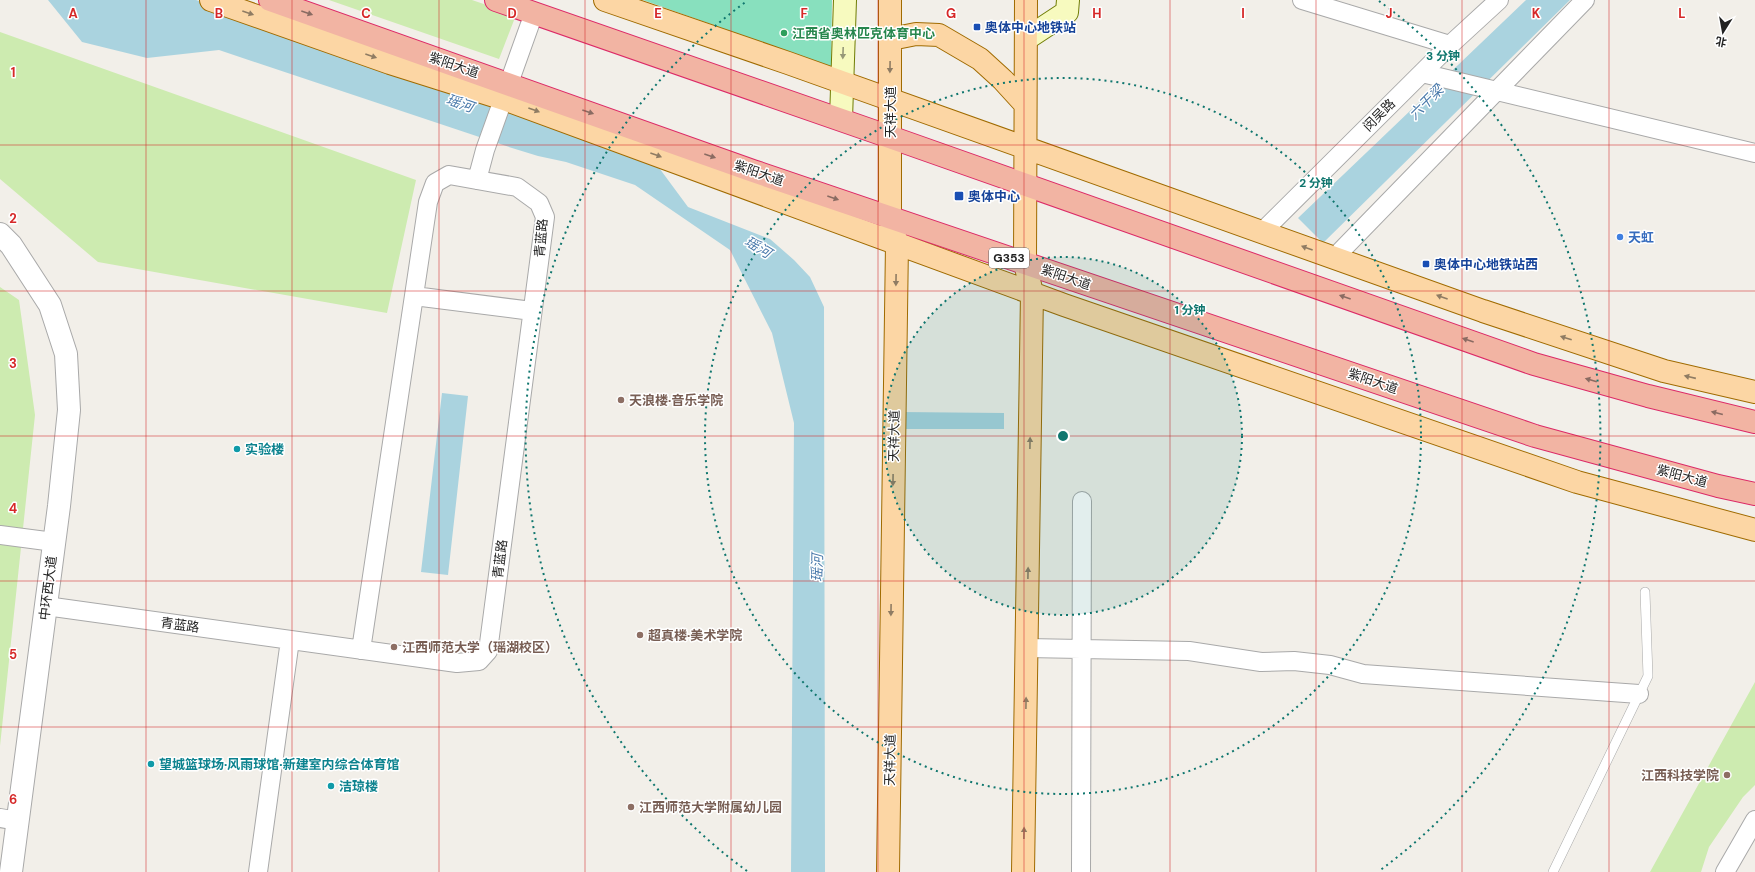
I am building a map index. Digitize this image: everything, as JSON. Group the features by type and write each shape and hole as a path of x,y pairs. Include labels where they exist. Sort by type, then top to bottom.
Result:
{"highway":[{"name":"紫阳大道","path":"270,0 506,92 746,168 1535,436 1718,486 1755,494"},
{"path":"496,0 841,119 1534,364 1648,396 1755,422"}],"main road":[{"path":"212,0 390,62 506,92 897,244 1032,293 1577,482 1755,530"},
{"path":"605,0 1482,311 1664,371 1755,392"},
{"path":"841,119 845,0"},
{"name":"天祥大道","path":"888,872 897,244 890,217 890,0"},
{"path":"1023,872 1032,293 1025,263 1024,103 1026,0"},
{"path":"1026,39 1068,12 1068,0"},
{"path":"890,39 916,34 939,35 980,60 1003,80 1024,103"}],"street":[{"path":"1302,0 1450,45"},
{"name":"闵吴路","path":"1262,232 1450,45 1499,0"},
{"path":"1334,258 1585,0"},
{"path":"477,180 485,150 534,13"},
{"path":"1422,73 1755,153"},
{"name":"青蓝路","path":"46,606 361,650 457,663 479,661 488,651 545,217 539,203 517,187 449,175 435,183 428,202 361,650"},
{"name":"中环西大道","path":"0,234 10,245 50,305 66,354 69,410 46,606 9,819 11,872"},
{"path":"414,296 532,311"},
{"path":"1081,872 1082,501"},
{"path":"0,535 54,542"},
{"path":"258,872 290,640"},
{"path":"1027,648 1189,651 1261,662 1294,661 1330,665 1363,674 1639,694"},
{"path":"1725,872 1755,820"}],"lane":[{"path":"1553,872 1648,676 1645,592"}],"green space":[{"path":"329,0 472,0 516,15 499,59"},
{"name":"江西省奥林匹克体育中心","path":"643,0 832,0 831,67"},
{"path":"0,32 416,180 387,313 98,262 0,179"},
{"path":"0,287 19,300 35,415 0,746"},
{"name":"江西科技学院","path":"1755,682 1755,785 1743,797 1709,847 1701,872 1650,872"}],"water":[{"name":"瑶河","path":"48,0 196,0 654,161 688,207 770,239 794,260 810,277 824,307 825,872 791,872 794,423 772,333 730,250 635,185 566,162 538,156 512,148 219,50 147,58 82,42"},
{"name":"六干梁","path":"1526,0 1570,0 1323,243 1298,218"},
{"path":"442,393 468,396 448,575 421,572"},
{"path":"900,412 1004,413 1004,429 899,429"}],"place":[{"name":"奥体中心地铁站","path":"977,27"},
{"name":"江西省奥林匹克体育中心","path":"784,33"},
{"name":"奥体中心","path":"959,196"},
{"name":"天虹","path":"1620,237"},
{"name":"奥体中心地铁站西","path":"1426,264"},
{"name":"天浪楼·音乐学院","path":"621,400"},
{"name":"实验楼","path":"237,449"},
{"name":"超真楼·美术学院","path":"640,635"},
{"name":"江西师范大学（瑶湖校区）","path":"394,647"},
{"name":"望城篮球场·风雨球馆·新建室内综合体育馆","path":"151,764"},
{"name":"江西科技学院","path":"1727,775"},
{"name":"洁琼楼","path":"331,786"},
{"name":"江西师范大学附属幼儿园","path":"631,807"}]}
